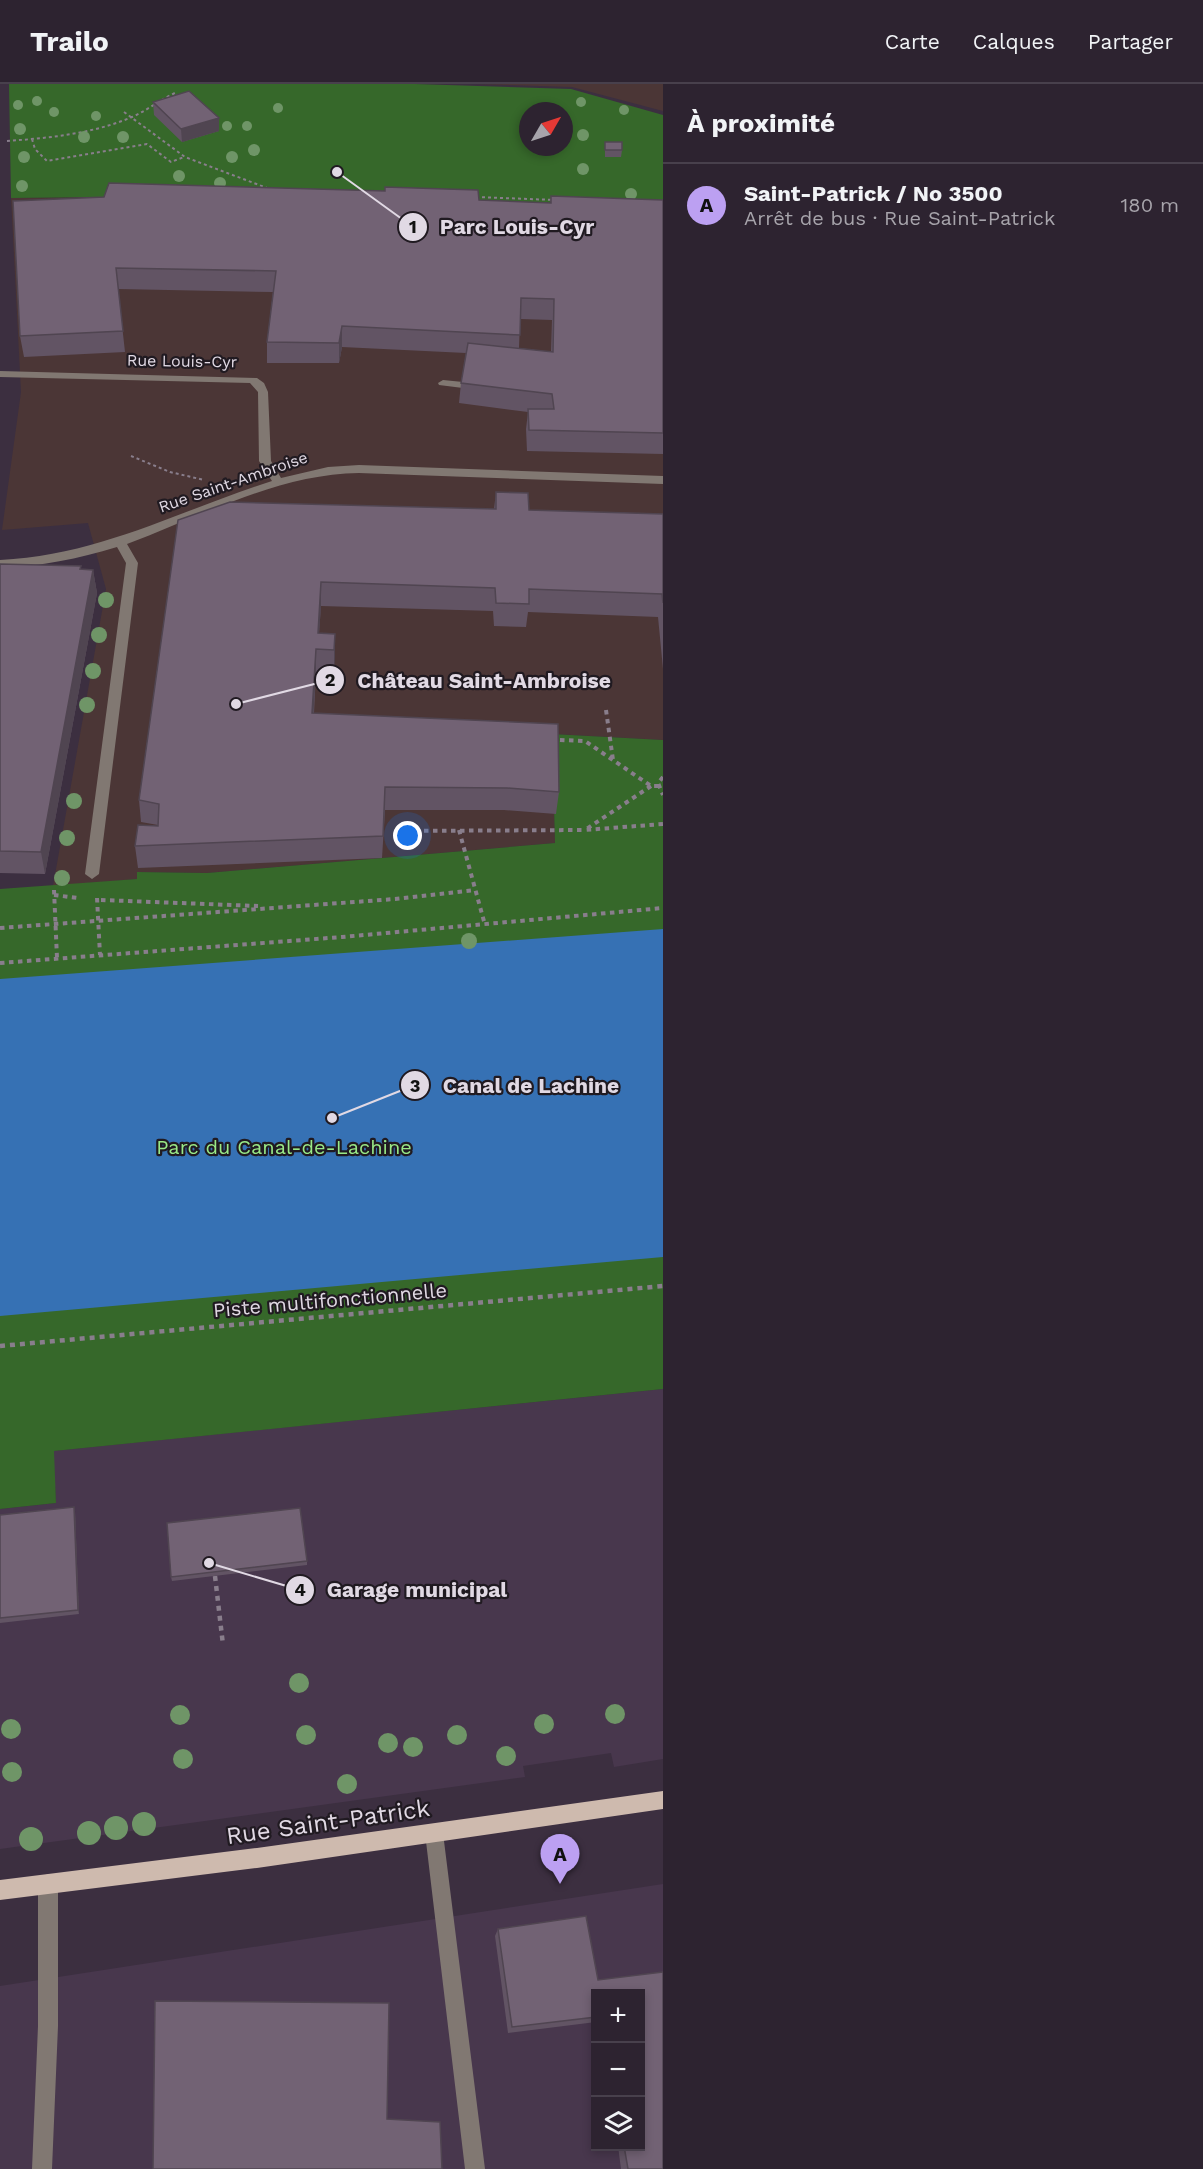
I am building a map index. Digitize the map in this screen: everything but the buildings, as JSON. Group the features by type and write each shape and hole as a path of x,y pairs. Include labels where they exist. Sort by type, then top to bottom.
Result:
{"main road":[{"name":"Rue Saint-Patrick","path":"0,1890 434,1833 663,1800"}],"street":[{"name":"Rue Louis-Cyr","path":"0,374 253,380 263,392 265,461 278,482"},
{"path":"443,382 463,385"},
{"name":"Rue Saint-Ambroise","path":"0,564 49,561 118,540 317,470 345,468 663,480"},
{"path":"92,874 132,563 118,540"},
{"path":"434,1833 475,2169"},
{"path":"42,2169 48,2026 48,1884"}],"path":[{"path":"7,141 63,135 131,118 177,92"},
{"path":"159,102 164,106"},
{"path":"124,112 185,157 258,187 276,189"},
{"path":"32,139 35,150 47,161 147,144 160,139"},
{"path":"143,147 147,144"},
{"path":"147,144 171,162 185,157"},
{"path":"471,196 563,200"},
{"path":"131,456 170,472 215,483"},
{"path":"606,710 614,760"},
{"path":"560,740 585,741 651,786"},
{"path":"663,777 661,786 663,795"},
{"path":"585,830 651,786 661,786"},
{"path":"398,831 585,830 663,824"},
{"path":"459,830 485,924"},
{"path":"54,890 57,958"},
{"path":"0,928 268,906 395,899 475,890"},
{"path":"95,891 100,955"},
{"path":"138,902 268,906"},
{"path":"0,963 303,941 543,917 663,908"},
{"name":"Piste multifonctionnelle","path":"0,1346 663,1286"},
{"path":"215,1576 223,1645"}],"shaded area":[{"path":"475,84 663,84 663,111 572,87"},
{"path":"106,197 663,217 663,740 553,734 555,843 207,873 138,872 138,879 53,886 106,589 88,523 2,530 21,392 11,198"},
{"path":"663,1389 663,1759 614,1767 611,1753 523,1766 525,1777 0,1849 0,1509 56,1503 53,1451"},
{"path":"663,1884 663,2169 0,2169 0,1986"}],"green space":[{"path":"9,84 415,84 571,89 663,115 663,217 106,197 11,198"},
{"name":"Parc du Canal-de-Lachine","path":"552,734 663,740 663,1389 54,1451 56,1503 0,1509 0,889 137,879 137,872 207,873 555,843"}],"water":[{"path":"663,929 663,1257 0,1316 0,979"}],"place":[{"name":"Parc Louis-Cyr","path":"337,172"},
{"name":"Château Saint-Ambroise","path":"236,704"},
{"name":"Canal de Lachine","path":"332,1118"},
{"name":"Garage municipal","path":"209,1563"},
{"name":"Saint-Patrick / No 3500","path":"560,1884"}]}
